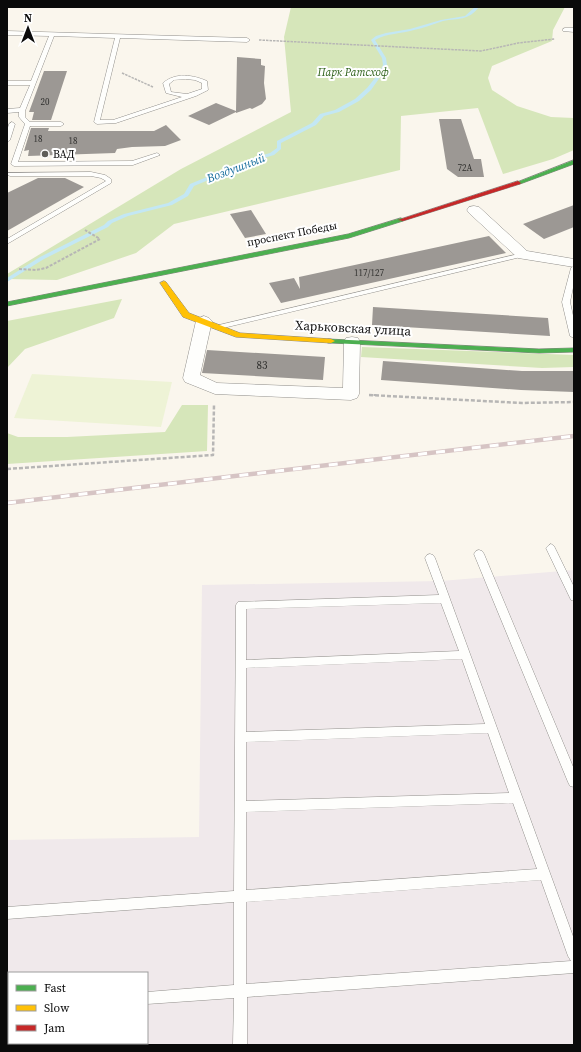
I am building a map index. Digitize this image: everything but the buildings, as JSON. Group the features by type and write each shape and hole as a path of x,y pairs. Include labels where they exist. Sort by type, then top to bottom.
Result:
{"main road":[{"name":"проспект Победы","path":"7,304 349,236 462,202 561,168 574,162"},
{"name":"проспект Победы","path":"304,255 356,244"},
{"name":"Харьковская улица","path":"158,273 160,284 186,316 212,324 239,335 539,351 574,350"},
{"path":"160,284 178,280"}],"street":[{"path":"476,209 523,255 574,264"},
{"path":"212,324 190,378 215,388 351,394 352,342"}],"lane":[{"path":"565,30 574,30"},
{"path":"7,32 247,40"},
{"path":"52,34 22,110 22,117 28,124 61,124"},
{"path":"118,36 96,122 114,122 180,100 194,95 205,90 206,82 196,78 186,77 173,79 166,83 169,93 177,96 194,95"},
{"path":"7,83 33,83"},
{"path":"7,111 22,110"},
{"path":"12,124 7,141 22,142"},
{"path":"8,174 14,164 28,124"},
{"path":"14,164 134,162 157,155"},
{"path":"7,242 108,183 109,180 103,176 91,174 8,174"},
{"path":"212,324 523,255"},
{"path":"574,268 566,302 574,336"},
{"path":"551,548 574,597"},
{"path":"479,554 574,782"},
{"path":"430,558 574,956"},
{"path":"240,1045 241,605 445,599"},
{"path":"241,664 465,655"},
{"path":"241,737 492,728"},
{"path":"240,806 517,798"},
{"path":"7,913 545,874"},
{"path":"148,998 240,990 574,967"}],"path":[{"path":"247,40 481,51 531,40 560,39"},
{"path":"110,67 180,100"},
{"path":"19,269 36,270 46,268 100,240 85,230"},
{"path":"7,469 213,455 215,388"},
{"path":"351,394 522,402 574,402"}],"shaded area":[{"path":"574,570 574,1045 7,1045 7,840 199,837 202,585 441,581"}],"green space":[{"name":"Парк Ратсхоф","path":"291,7 565,7 553,30 552,41 492,66 488,78 492,90 517,106 551,117 574,118 574,150 553,159 503,174 478,108 401,116 400,170 174,224 136,253 57,280 7,279 7,274 181,169 291,112 284,37"},
{"path":"122,299 114,318 25,349 7,368 7,321"},
{"path":"362,347 574,355 574,367 542,368 361,357"},
{"path":"32,374 172,382 161,427 14,418"},
{"path":"182,405 208,405 207,451 7,464 7,433 18,437 67,437 165,432"}],"waterway":[{"name":"Воздушный","path":"7,280 42,258 106,226 110,222 126,215 170,204 186,195 192,185 255,159 272,154 279,149 279,142 314,124 322,115 337,111 357,100 369,89 385,65 384,58 373,40 383,35 415,29 450,19 466,17 477,7"}],"railway":[{"path":"7,503 574,436"}],"traffic: fast":[{"path":"518,183 574,162"},
{"path":"7,304 349,236 401,220"},
{"path":"331,341 539,351 574,350"}],"traffic: slow":[{"path":"164,283 186,315 239,335 331,341"}],"traffic: jam":[{"path":"401,220 518,183"}],"place":[{"name":"ВАД","path":"45,154"}]}
